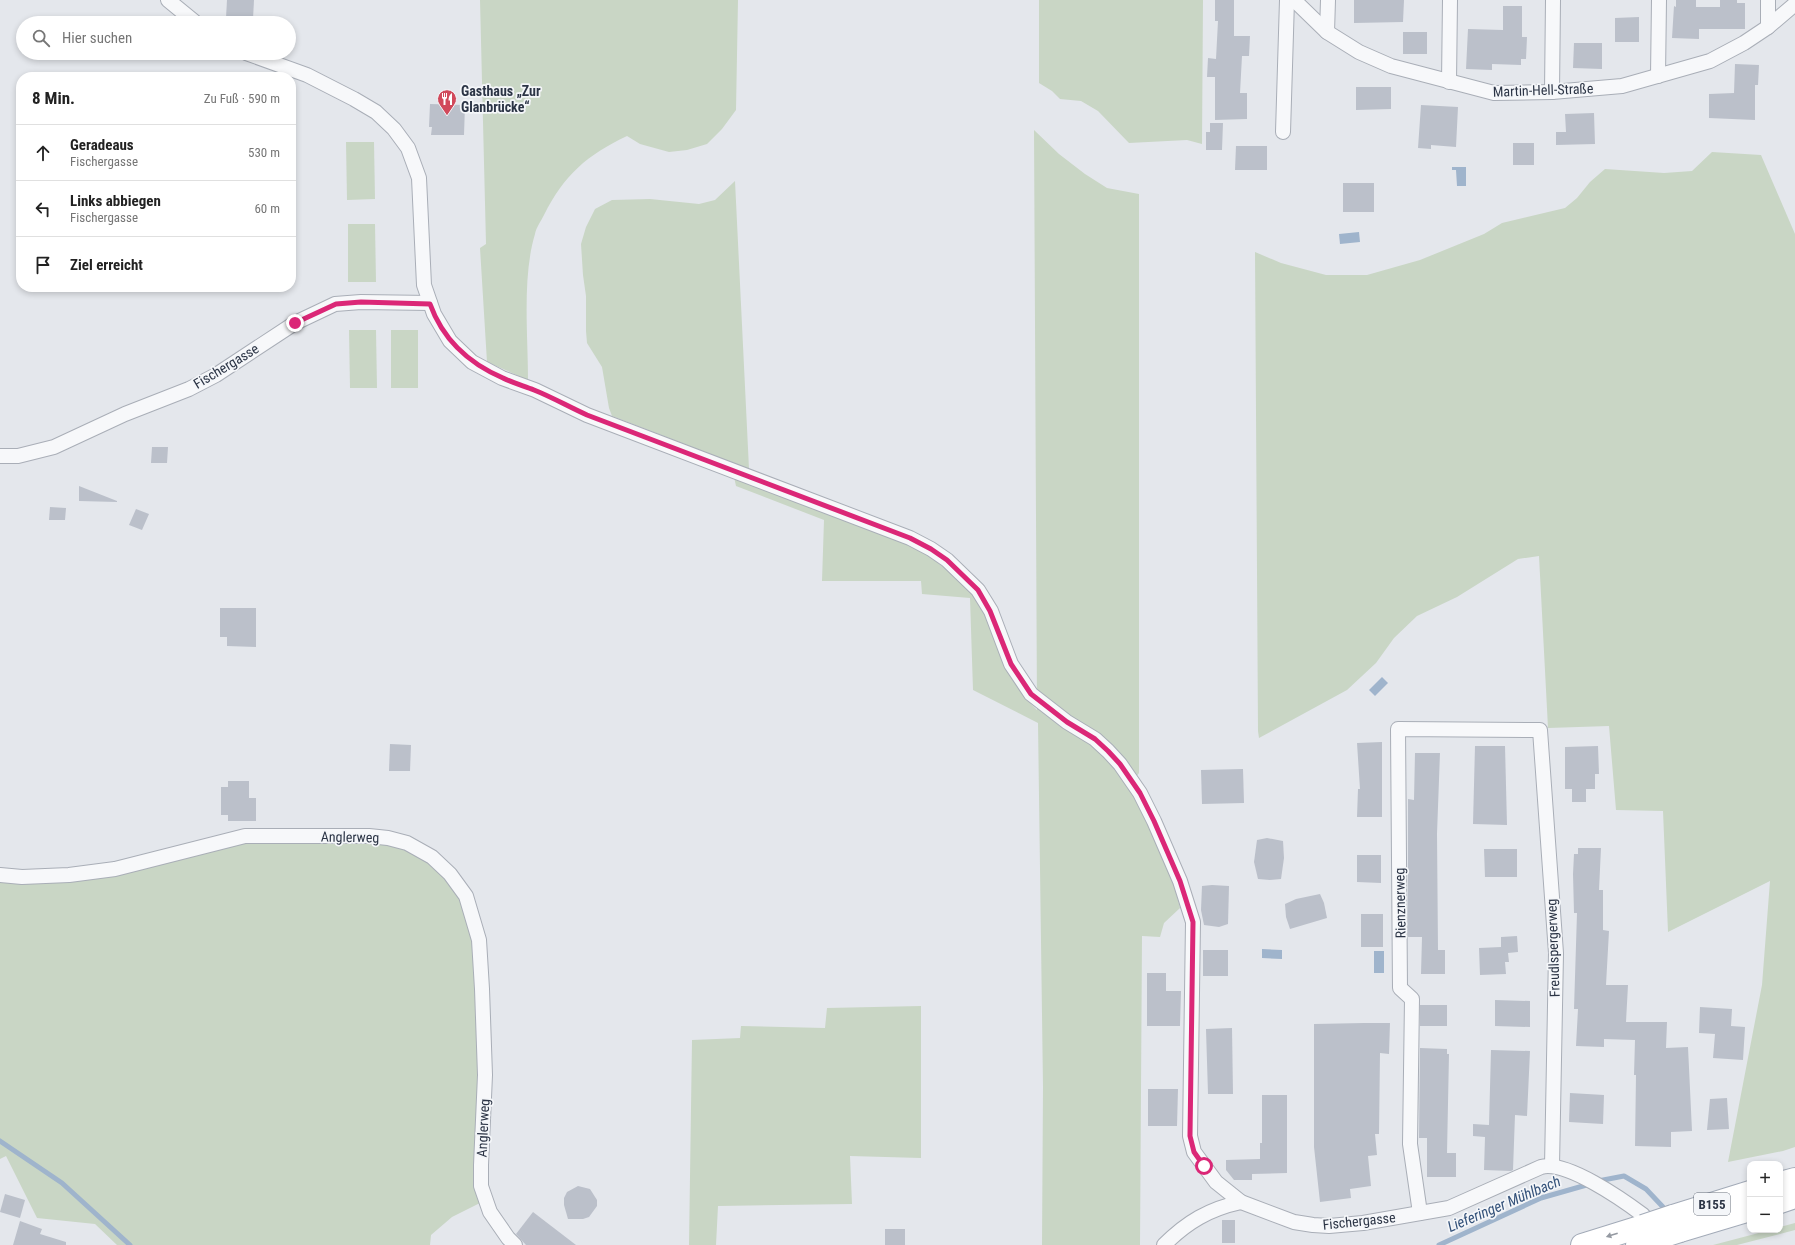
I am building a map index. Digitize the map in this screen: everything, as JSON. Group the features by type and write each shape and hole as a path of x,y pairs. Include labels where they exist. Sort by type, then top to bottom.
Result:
{"main road":[{"path":"1783,1182 1795,1179"},
{"name":"B155","path":"1677,1224 1747,1193"},
{"path":"1783,1201 1795,1197"},
{"name":"B155","path":"1582,1245 1747,1211"}],"street":[{"path":"168,0 187,16"},
{"path":"1283,132 1287,0"},
{"name":"Martin-Hell-Straße","path":"1294,0 1328,32 1359,52 1392,66 1494,93 1552,92 1622,86 1710,61 1744,43 1768,27 1795,4"},
{"path":"1328,0 1328,32"},
{"path":"1449,82 1450,0"},
{"path":"1552,92 1553,0"},
{"path":"1658,76 1659,0"},
{"path":"1768,0 1768,27"},
{"name":"Fischergasse","path":"265,60 307,75 376,112 394,129 408,148 419,178 424,285 434,314 450,341 472,362 502,378 535,390 587,415 910,538 931,549 947,560 978,590 990,611 1011,664 1031,694 1067,722 1095,739 1120,764 1140,793 1180,881 1193,922 1190,1136 1194,1152 1216,1182 1241,1202 1294,1222 1329,1226 1363,1223 1449,1208 1541,1167 1552,1166"},
{"name":"Fischergasse","path":"0,456 18,456 54,448 126,414 189,389 216,375 295,323 336,304 361,302 430,304"},
{"name":"Rienznerweg","path":"1420,1213 1410,1144 1412,999 1400,988 1398,729 1540,730"},
{"name":"Freudlspergerweg","path":"1540,730 1556,953 1552,1166"},
{"name":"Anglerweg","path":"0,875 22,877 69,875 116,869 245,836 369,836 388,838 407,843 432,857 450,874 466,896 479,940 485,1075 481,1186 490,1212 508,1238 515,1245"},
{"path":"1552,1166 1566,1170 1604,1189 1644,1231"},
{"path":"1164,1245 1185,1226 1218,1207 1241,1202"}],"green space":[{"path":"480,0 738,0 736,110 722,129 707,144 687,150 669,152 640,144 627,136 613,143 588,159 569,177 560,188 539,224 531,251 528,269 528,380 487,362 480,248 486,244"},
{"path":"1039,0 1203,0 1202,144 1187,140 1129,143 1098,111 1081,101 1060,99 1052,91 1039,83"},
{"path":"1034,130 1059,154 1085,174 1107,188 1139,194 1139,773 1130,785 1169,866 1180,908 1164,923 1160,937 1142,936 1140,1245 1042,1245 1043,1087 1038,723 973,690 970,598 922,594 921,581 822,581 824,520 736,486 734,477 918,548 945,568 976,599 989,622 1017,686 1037,710"},
{"path":"346,142 374,142 375,199 347,200"},
{"path":"1712,152 1761,155 1795,234 1795,1147 1783,1151 1728,1162 1762,985 1770,881 1668,932 1663,811 1616,810 1609,726 1548,728 1539,556 1518,559 1457,597 1417,616 1394,638 1376,663 1347,690 1259,738 1258,731 1255,252 1281,263 1326,275 1367,275 1420,260 1484,234 1502,223 1565,208 1577,198 1590,182 1605,169 1664,173 1692,171"},
{"path":"735,181 749,469 612,416 609,408 602,367 587,343 586,296 581,244 586,227 595,209 612,200 650,199 699,204 715,200"},
{"path":"348,224 375,224 376,282 348,282"},
{"path":"349,330 376,330 377,388 350,388"},
{"path":"391,330 418,330 418,388 391,388"},
{"path":"259,840 390,842 417,852 443,872 463,897 477,958 480,1203 452,1217 431,1235 430,1245 117,1245 95,1224 37,1218 6,1156 0,1159 0,879 21,881"},
{"path":"921,1006 921,1158 850,1156 852,1204 718,1206 716,1245 689,1245 692,1040 740,1038 741,1026 825,1028 827,1008"},
{"path":"1795,1223 1795,1230 1737,1245 1713,1245 1759,1233 1783,1233 1783,1226"}],"water":[{"path":"1452,167 1466,167 1466,186 1457,186 1456,170 1452,170"},
{"path":"1359,232 1360,242 1340,244 1339,234"},
{"path":"1382,677 1388,683 1375,696 1369,690"},
{"path":"1262,949 1282,950 1282,959 1262,958"},
{"path":"1374,951 1384,951 1384,973 1374,973"}],"building":[{"path":"227,0 254,0 253,16 226,16"},
{"path":"1215,0 1234,0 1234,36 1250,36 1249,56 1242,56 1240,93 1247,93 1247,119 1215,120 1215,77 1207,77 1208,58 1216,59 1218,21 1215,21"},
{"path":"1354,0 1404,0 1403,22 1354,23"},
{"path":"1676,0 1696,0 1696,7 1720,7 1720,0 1737,0 1737,3 1745,3 1745,29 1699,29 1699,39 1672,38 1674,6 1676,7"},
{"path":"1503,6 1522,6 1522,37 1527,37 1526,59 1521,59 1521,65 1492,64 1492,70 1466,69 1468,29 1503,30"},
{"path":"1639,17 1639,42 1615,42 1615,18"},
{"path":"1403,32 1427,32 1427,54 1403,54"},
{"path":"1574,43 1602,43 1602,69 1573,68"},
{"path":"1735,64 1759,65 1758,85 1755,85 1755,120 1709,118 1709,94 1734,93"},
{"path":"1356,87 1391,87 1391,109 1356,110"},
{"name":"Gasthaus „Zur Glanbrücke“","path":"430,104 465,105 464,135 431,135 432,127 429,127"},
{"path":"1421,105 1458,107 1456,147 1431,145 1431,149 1418,148"},
{"path":"1594,113 1595,144 1556,145 1556,132 1566,132 1565,114"},
{"path":"1210,123 1223,123 1222,150 1206,150 1206,132 1210,132"},
{"path":"1513,143 1534,143 1534,165 1513,165"},
{"path":"1236,146 1267,146 1267,170 1235,170"},
{"path":"1343,183 1374,183 1374,212 1343,212"},
{"path":"152,447 168,447 167,463 151,463"},
{"path":"79,486 117,501 117,502 79,501"},
{"path":"50,507 66,508 65,520 49,520"},
{"path":"136,509 149,514 142,530 129,525"},
{"path":"220,608 256,608 256,647 227,646 227,637 220,637"},
{"path":"1382,742 1382,817 1357,817 1358,789 1360,789 1357,743"},
{"path":"390,744 411,745 410,771 389,771"},
{"path":"1475,746 1505,746 1507,825 1473,824"},
{"path":"1598,746 1599,774 1595,774 1595,789 1586,789 1586,802 1572,802 1572,789 1565,789 1565,747"},
{"path":"1415,753 1440,753 1437,834 1438,950 1445,950 1445,974 1421,974 1422,937 1408,937 1408,799 1414,800"},
{"path":"1243,769 1244,803 1202,804 1201,770"},
{"path":"228,781 249,781 249,798 256,798 256,821 228,821 228,815 221,815 221,787 228,787"},
{"path":"1267,838 1283,841 1284,858 1281,879 1258,879 1254,862 1257,840"},
{"path":"1578,848 1601,848 1599,890 1603,890 1603,930 1609,931 1606,985 1628,985 1626,1022 1667,1022 1666,1048 1688,1047 1692,1131 1671,1132 1671,1147 1635,1146 1635,1040 1604,1039 1604,1047 1576,1046 1578,1009 1574,1009 1577,913 1574,913 1573,874 1574,854 1578,854"},
{"path":"1484,849 1517,849 1517,877 1485,877"},
{"path":"1357,855 1381,855 1381,883 1357,882"},
{"path":"1202,886 1229,886 1228,924 1219,927 1204,925 1201,910"},
{"path":"1320,894 1324,903 1327,918 1290,929 1286,917 1285,904 1296,899"},
{"path":"1361,914 1383,914 1383,947 1361,947"},
{"path":"1517,936 1518,952 1508,953 1509,962 1505,962 1506,974 1480,975 1479,948 1501,947 1501,937"},
{"path":"1203,950 1228,950 1228,976 1203,976"},
{"path":"1147,973 1166,973 1166,991 1181,991 1180,1026 1147,1026"},
{"path":"1495,1000 1530,1001 1530,1027 1495,1026"},
{"path":"1420,1005 1447,1005 1447,1026 1420,1026"},
{"path":"1700,1007 1732,1009 1731,1026 1745,1027 1743,1060 1713,1058 1715,1034 1699,1033"},
{"path":"1390,1023 1389,1054 1380,1053 1379,1134 1375,1134 1377,1155 1368,1156 1371,1186 1350,1189 1351,1198 1320,1202 1314,1147 1314,1024"},
{"path":"1232,1028 1233,1094 1208,1094 1206,1029"},
{"path":"1420,1048 1447,1049 1447,1054 1449,1054 1447,1153 1456,1153 1456,1177 1427,1177 1427,1138 1419,1138"},
{"path":"1491,1050 1530,1051 1527,1116 1515,1115 1513,1170 1511,1171 1484,1170 1485,1137 1473,1136 1473,1124 1489,1125"},
{"path":"1148,1089 1178,1089 1177,1126 1148,1126"},
{"path":"1570,1093 1604,1095 1603,1124 1569,1122"},
{"path":"1262,1095 1287,1095 1287,1173 1252,1174 1252,1180 1234,1180 1226,1170 1226,1160 1260,1159 1260,1143 1262,1143"},
{"path":"1727,1098 1729,1129 1707,1130 1710,1099"},
{"path":"578,1186 590,1189 597,1200 597,1206 589,1217 583,1219 568,1219 564,1205 564,1198 567,1192"},
{"path":"5,1194 25,1200 20,1218 0,1212"},
{"path":"533,1212 576,1245 526,1245 516,1234"},
{"path":"1222,1220 1235,1220 1235,1243 1222,1243"},
{"path":"20,1221 42,1229 40,1234 66,1242 66,1245 13,1245"},
{"path":"885,1229 905,1229 905,1245 885,1245"}],"waterway":[{"name":"Lieferinger Mühlbach","path":"0,1141 62,1183 130,1245"},
{"name":"Lieferinger Mühlbach","path":"1598,1181 1624,1176 1646,1189 1663,1207"},
{"name":"Lieferinger Mühlbach","path":"1439,1245 1541,1198 1590,1184"}],"place":[{"name":"Gasthaus „Zur Glanbrücke“","path":"447,116"}],"route":[{"path":"295,323 336,304 361,302 430,304 434,314 450,341 472,362 502,378 535,390 587,415 910,538 931,549 947,560 978,590 990,611 1011,664 1031,694 1067,722 1095,739 1120,764 1140,793 1180,881 1193,922 1192,1092 1190,1136 1194,1152 1204,1166"}]}
